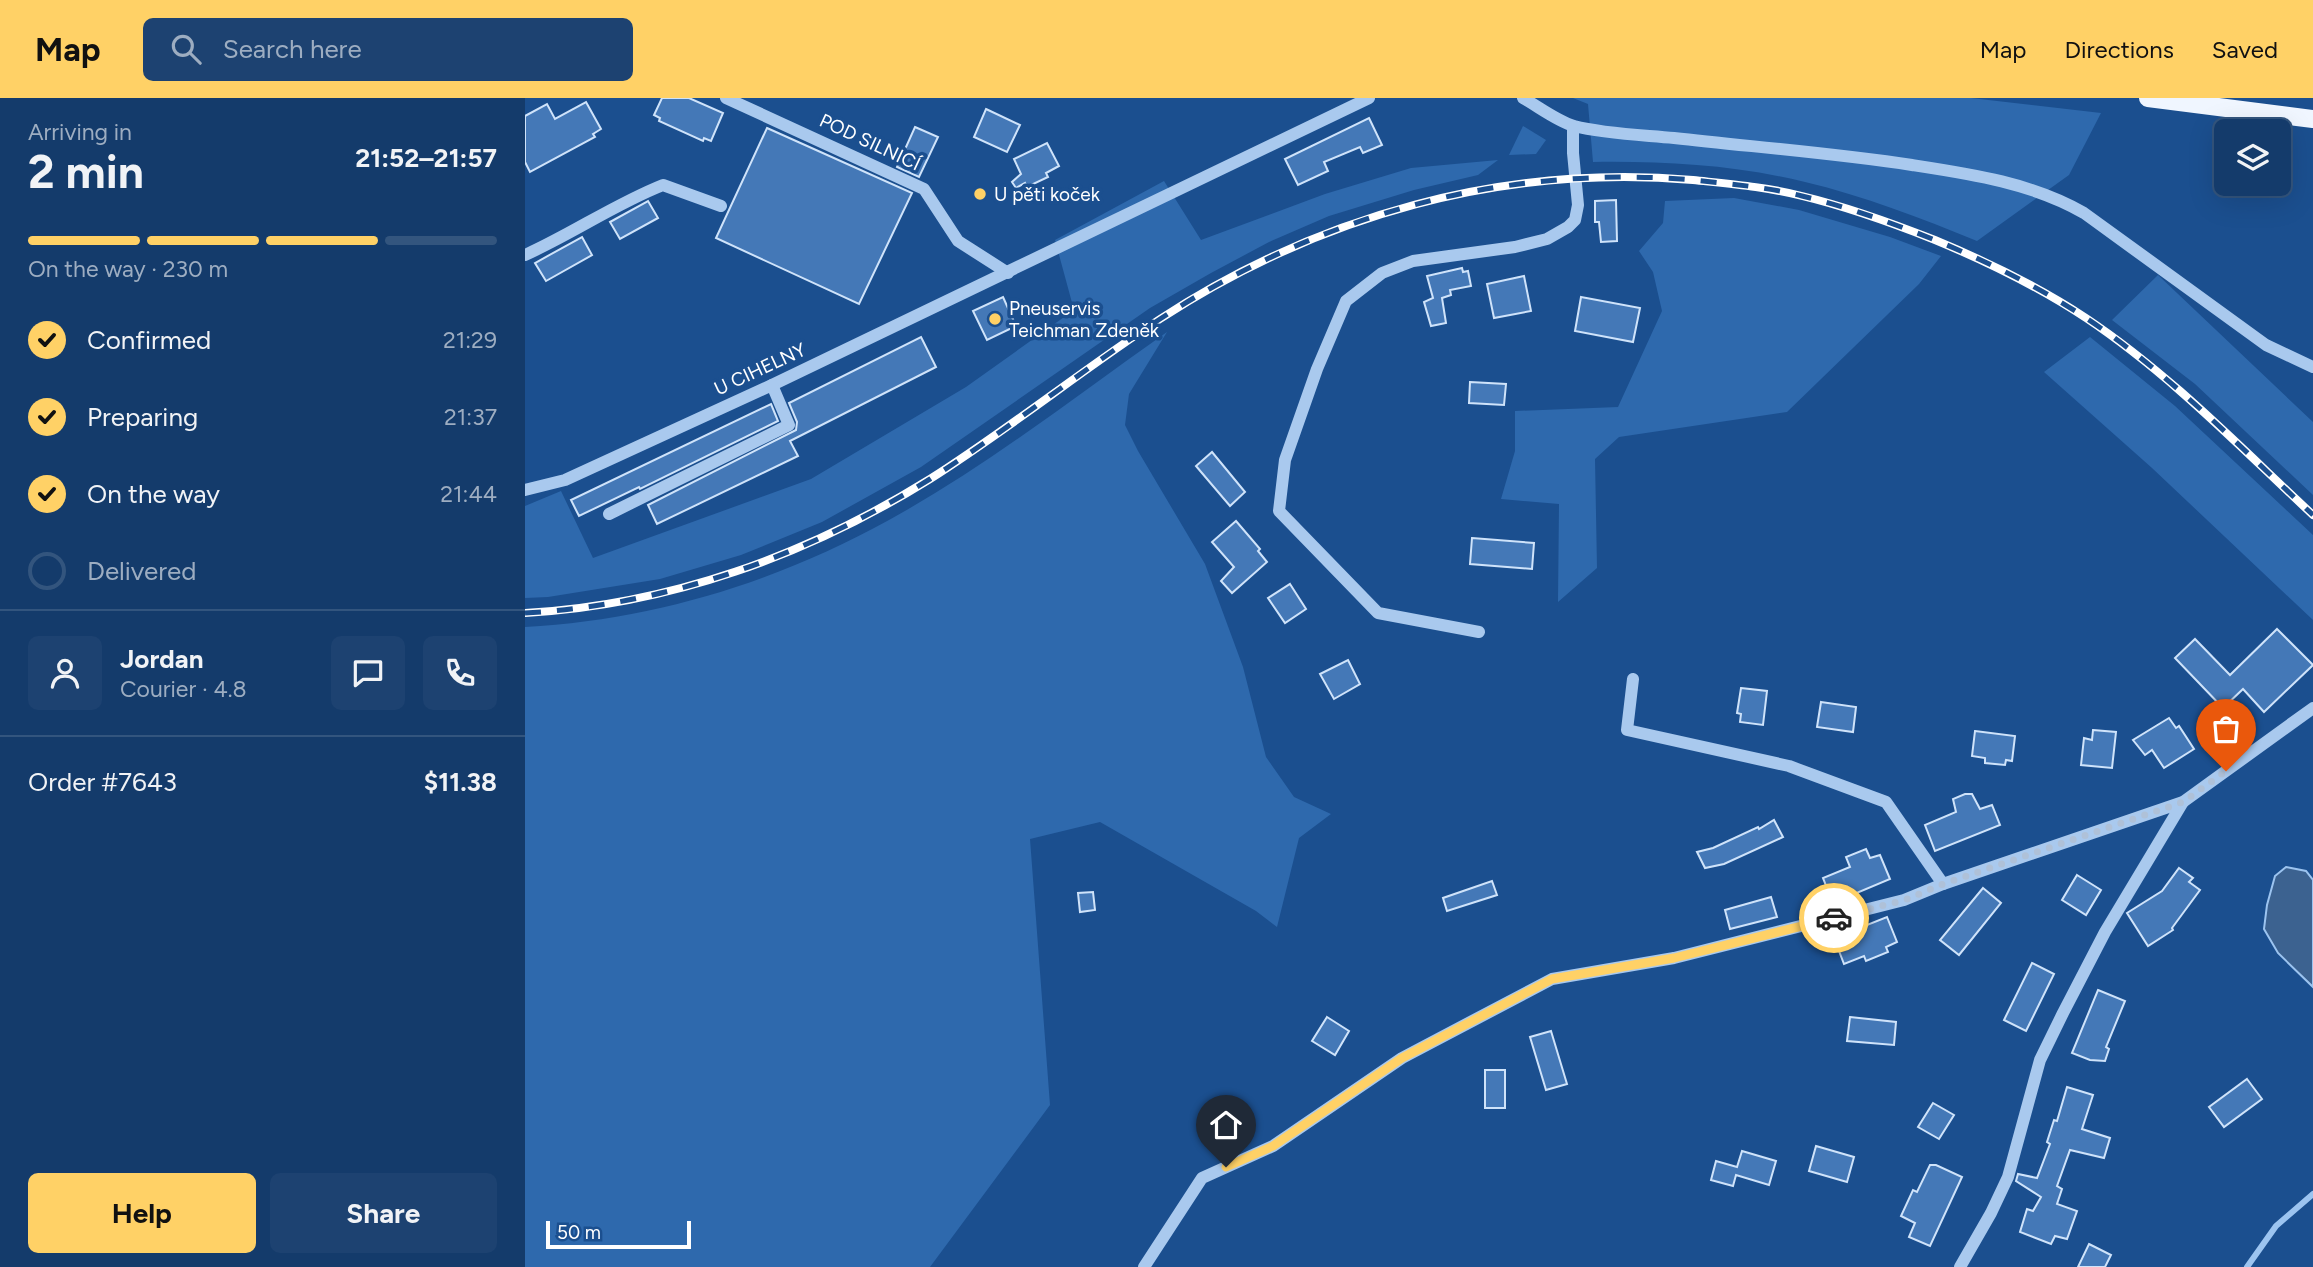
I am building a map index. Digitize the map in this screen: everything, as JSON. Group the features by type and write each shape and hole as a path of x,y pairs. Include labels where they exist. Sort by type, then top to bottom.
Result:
{"main road":[{"path":"2148,98 2313,119"}],"street":[{"name":"POD SILNICÍ","path":"726,98 924,189 958,240 1008,272"},
{"name":"U CIHELNY","path":"525,490 565,480 772,385 1369,98"},
{"path":"1523,98 1573,126 1869,159 1964,173 2028,189 2066,203 2084,213 2266,345 2313,367"},
{"path":"1479,632 1378,613 1279,511 1285,460 1317,369 1346,301 1382,273 1413,261 1440,255 1515,247 1547,239 1575,220 1578,205 1573,126"},
{"path":"525,256 634,197 663,185 721,206"},
{"path":"609,514 789,425 772,385"},
{"path":"1633,679 1627,730 1789,766 1886,802 1943,884"},
{"path":"1144,1267 1202,1178 1273,1146 1402,1058 1552,979 1674,958 1905,900 1943,884 2183,802 2313,708"},
{"path":"1960,1267 2008,1177 2040,1060 2105,932 2183,802"}],"shaded area":[{"path":"1573,98 1971,98 2101,113 2069,175 1977,241 1871,201 1779,176 1699,165 1593,162 1588,104"},
{"path":"1523,126 1546,140 1536,154 1509,155"},
{"path":"1498,160 1478,175 1414,190 1329,216 1269,242 1211,273 1150,308 921,467 822,522 741,555 660,579 548,597 525,598 525,506 561,491 593,558 811,479 966,387 1074,310 1055,240 1164,181 1201,240 1325,194 1411,168"},
{"path":"1734,198 1799,210 1890,237 1941,256 1919,284 1787,412 1619,437 1595,459 1597,568 1558,602 1559,504 1501,499 1515,451 1515,411 1618,407 1662,311 1653,272 1639,251 1663,223 1665,201"},
{"path":"2158,275 2313,422 2313,495 2195,384 2112,320"},
{"path":"1167,332 1129,394 1125,425 1205,564 1243,667 1266,757 1294,797 1331,814 1299,838 1277,927 1256,911 1100,822 1030,839 1050,1105 930,1267 525,1267 525,627 573,623 667,606 713,594 803,562 889,520 961,477"},
{"path":"2090,337 2175,406 2313,535 2313,620 2152,468 2044,372"},
{"path":"2286,867 2306,871 2313,880 2313,987 2278,953 2264,929 2275,876"}],"building":[{"path":"662,98 689,98 723,113 711,141 704,138 703,141 659,121 660,118 654,115"},
{"path":"586,102 601,129 593,134 595,137 530,172 525,162 525,116 547,104 555,119"},
{"path":"986,109 1020,125 1007,152 974,137"},
{"path":"1369,118 1382,145 1363,153 1360,147 1324,162 1328,171 1298,185 1285,159"},
{"path":"915,127 938,137 919,177 897,167"},
{"path":"767,128 912,193 859,304 716,238"},
{"path":"1047,143 1059,166 1046,173 1048,177 1027,187 1025,183 1016,188 1012,182 1021,174 1014,159"},
{"path":"1616,200 1617,241 1601,242 1599,222 1595,222 1595,201"},
{"path":"648,201 658,218 620,239 610,222"},
{"path":"582,237 592,255 546,281 535,263"},
{"path":"1462,268 1463,272 1468,271 1471,286 1450,290 1451,295 1442,298 1446,323 1431,326 1424,302 1433,298 1427,276"},
{"path":"1524,276 1531,311 1494,318 1487,284"},
{"name":"Pneuservis Teichman Zdeněk","path":"1003,297 1016,326 987,340 973,311"},
{"path":"1581,297 1640,308 1633,342 1575,331"},
{"path":"921,337 936,367 790,441 798,456 657,524 648,505 796,430 797,422 789,403"},
{"path":"1470,382 1506,384 1504,405 1469,403"},
{"path":"771,404 778,421 579,516 571,500"},
{"path":"1212,452 1245,492 1230,506 1196,466"},
{"path":"1236,521 1260,549 1258,551 1267,562 1232,593 1221,581 1234,567 1212,542"},
{"path":"1472,538 1534,543 1532,569 1470,564"},
{"path":"1290,584 1306,609 1285,623 1268,598"},
{"path":"2277,629 2313,665 2264,712 2243,689 2223,708 2175,658 2195,639 2230,675"},
{"path":"1348,660 1360,684 1334,699 1320,674"},
{"path":"1741,688 1767,691 1763,725 1740,722 1741,714 1737,713"},
{"path":"1821,702 1856,707 1853,732 1817,727"},
{"path":"2169,718 2176,728 2179,726 2194,749 2164,768 2152,750 2145,755 2133,740"},
{"path":"2093,730 2116,732 2112,768 2081,765 2084,738 2092,740"},
{"path":"1975,731 2015,736 2012,761 2006,760 2005,765 1985,763 1985,758 1972,756"},
{"path":"1972,794 1980,809 1992,805 2000,825 1935,851 1925,825 1956,812 1953,799"},
{"path":"1774,820 1783,837 1724,864 1705,868 1697,852 1713,848 1758,827 1759,829"},
{"path":"1866,849 1870,858 1880,855 1890,879 1833,903 1823,878 1850,867 1846,857"},
{"path":"2179,868 2193,878 2189,882 2200,890 2173,930 2148,946 2127,913 2162,891"},
{"path":"2077,875 2101,890 2086,915 2062,900"},
{"path":"1492,881 1497,895 1447,911 1443,898"},
{"path":"1983,888 2001,903 1959,955 1940,940"},
{"path":"1093,892 1095,910 1080,912 1078,893"},
{"path":"1771,897 1777,917 1730,929 1725,910"},
{"path":"1887,917 1897,942 1886,947 1888,952 1866,961 1864,956 1844,964 1834,938"},
{"path":"2032,963 2054,974 2026,1031 2004,1020"},
{"path":"2098,990 2125,1001 2106,1047 2109,1049 2105,1061 2090,1060 2072,1053"},
{"path":"1327,1017 1349,1031 1335,1055 1312,1041"},
{"path":"1850,1017 1896,1022 1894,1045 1847,1041"},
{"path":"1551,1031 1567,1084 1546,1090 1530,1037"},
{"path":"1485,1070 1505,1070 1505,1108 1485,1108"},
{"path":"2247,1079 2262,1099 2224,1127 2209,1107"},
{"path":"2067,1087 2093,1095 2082,1129 2110,1138 2104,1158 2070,1150 2057,1186 2062,1189 2057,1204 2077,1211 2067,1239 2055,1236 2051,1244 2020,1232 2027,1209 2033,1211 2041,1197 2016,1181 2018,1174 2037,1178"},
{"path":"1933,1103 1954,1115 1939,1139 1918,1127"},
{"path":"1816,1146 1854,1157 1847,1182 1809,1171"},
{"path":"1742,1151 1776,1161 1769,1185 1736,1175 1733,1186 1711,1180 1716,1161 1737,1167"},
{"path":"1930,1165 1936,1165 1962,1177 1930,1246 1909,1237 1915,1223 1901,1216 1913,1190 1917,1192"},
{"path":"2089,1244 2111,1255 2105,1267 2078,1267"}],"waterway":[{"path":"2247,1267 2276,1226 2313,1194"}],"railway":[{"path":"525,613 632,599 736,572 786,553 835,531 930,479 1160,319 1221,283 1284,251 1349,225 1415,204 1552,180 1622,177 1693,180 1775,190 1853,210 1955,248 2050,296 2117,340 2204,412 2313,515"}],"way so far":[{"path":"1834,918 1905,900 1943,884 2183,802 2226,771"}],"place":[{"name":"U pěti koček","path":"980,194"},
{"name":"Pneuservis Teichman Zdeněk","path":"995,319"}],"route":[{"path":"1226,1167 1273,1146 1402,1058 1552,979 1674,958 1834,918"}]}
